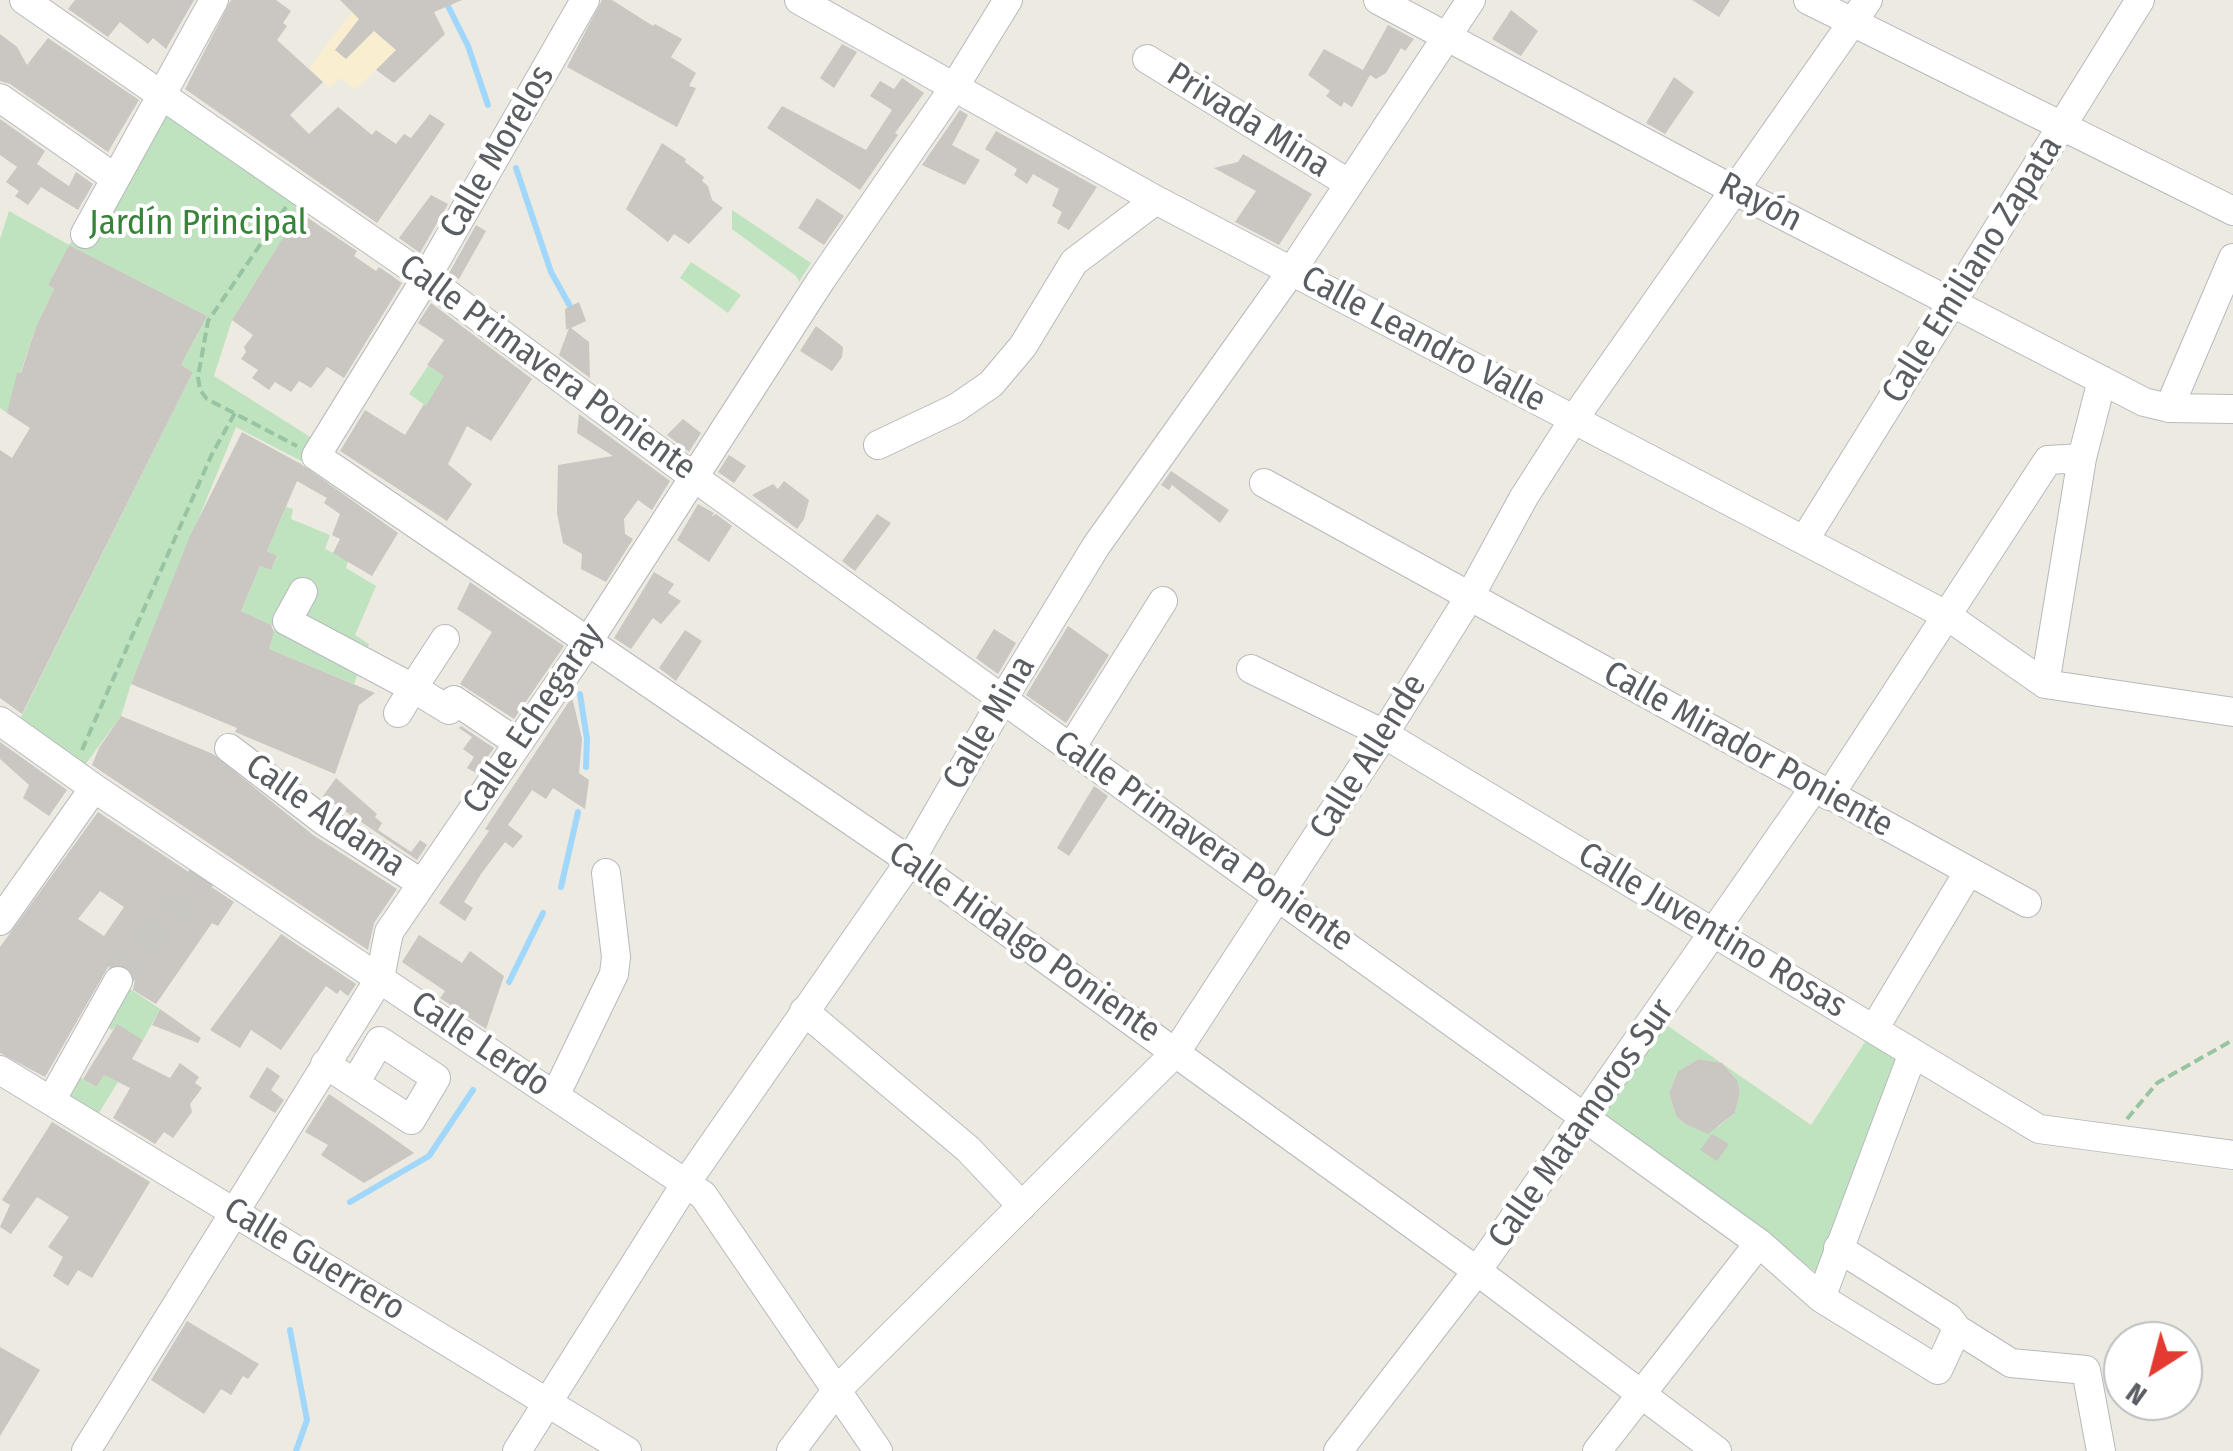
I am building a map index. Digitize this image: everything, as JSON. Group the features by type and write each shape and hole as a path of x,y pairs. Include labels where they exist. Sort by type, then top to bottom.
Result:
{"street":[{"name":"Calle Primavera Poniente","path":"24,0 426,278 695,478 1587,1118 1759,1244 1820,1298 1938,1370 1957,1329"},
{"path":"85,234 214,0"},
{"name":"Calle Morelos","path":"316,456 426,278 586,0"},
{"name":"Calle Leandro Valle","path":"798,0 1156,200 1946,616 2045,684"},
{"name":"Calle Echegaray","path":"86,1451 380,978 389,932 589,640 821,280 1008,0"},
{"name":"Rayón","path":"1378,0 1734,190 2157,405"},
{"name":"Calle Mina","path":"518,1451 686,1183 910,862 1096,546 1291,272 1470,0"},
{"path":"1808,0 2233,211"},
{"name":"Calle Allende","path":"791,1451 836,1391 1176,1052 1384,734 1574,419 1868,0"},
{"name":"Calle Emiliano Zapata","path":"1805,539 2140,0"},
{"name":"Privada Mina","path":"1147,60 1348,183"},
{"path":"0,98 115,178"},
{"path":"878,444 956,408 992,384 1023,346 1074,262 1156,200"},
{"path":"2233,258 2157,405 2233,410"},
{"path":"2102,380 2082,458 2045,684 2233,712"},
{"name":"Calle Hidalgo Poniente","path":"316,456 910,862 1176,1052 1717,1451"},
{"name":"Calle Matamoros Sur","path":"1338,1451 1477,1272 1716,932 1822,792 1946,616 2048,460 2082,458"},
{"name":"Calle Mirador Poniente","path":"1264,483 2027,903"},
{"path":"303,592 288,621 448,710 454,700 518,743"},
{"path":"1071,748 1163,601"},
{"path":"398,713 444,638"},
{"name":"Calle Juventino Rosas","path":"1252,669 1384,734 2039,1129 2111,1138"},
{"name":"Calle Lerdo","path":"0,721 209,869 380,978 703,1195 878,1451"},
{"name":"Calle Aldama","path":"229,748 324,821 421,883"},
{"path":"0,921 83,780"},
{"path":"1874,1029 1970,871"},
{"path":"556,1096 614,974 616,956 606,873"},
{"path":"51,1101 118,981"},
{"path":"804,1011 968,1149 1022,1206"},
{"path":"1820,1298 1913,1053"},
{"path":"325,1064 354,1083"},
{"name":"Calle Guerrero","path":"0,1070 627,1451"},
{"path":"2111,1138 2233,1155"},
{"path":"1597,1451 1759,1244"},
{"path":"1838,1248 1949,1318 1957,1329 2011,1363 2086,1370 2102,1451"}],"path":[{"path":"284,202 282,215 208,322 198,377 200,390 207,399 316,456"},
{"path":"83,780 212,454 235,413"},
{"path":"2111,1138 2157,1083 2233,1040"}],"green space":[{"name":"Jardín Principal","path":"163,103 302,208 232,320 214,376 315,440 307,464 236,427 121,716 82,769 18,723 193,372 181,365 207,316 69,245"},
{"path":"732,210 811,263 799,282 732,229"},
{"path":"9,211 69,245 48,285 54,289 36,327 7,413 0,408 0,239"},
{"path":"691,262 741,295 728,313 680,278"},
{"path":"428,366 444,376 435,412 409,394"},
{"path":"286,507 293,509 291,519 330,535 325,549 348,560 346,568 376,586 355,635 369,644 354,684 269,649 275,627 241,611 260,566 271,570 277,557 267,551"},
{"path":"129,988 160,1009 143,1040 117,1025 112,1030 106,1026"},
{"path":"1665,1024 1721,1063 1699,1059 1678,1071 1669,1093 1676,1116 1685,1124 1707,1130 1718,1127 1735,1113 1740,1091 1737,1080 1723,1064 1811,1125 1867,1039 1899,1057 1819,1274 1598,1121"},
{"path":"77,1075 95,1087 104,1075 118,1082 97,1116 64,1096"}],"sand":[{"path":"352,12 396,50 355,90 341,78 330,88 309,68"}],"building":[{"path":"75,0 194,0 166,49 153,38 148,44 120,22 108,37 68,9"},
{"path":"231,0 276,0 291,11 277,40 323,82 290,115 309,134 338,107 372,135 376,130 396,144 404,134 411,138 430,114 445,124 377,223 185,89"},
{"path":"340,0 462,0 434,12 445,34 394,83 376,70 396,50 374,31 346,59 335,50 359,19"},
{"path":"602,0 612,0 682,39 671,57 696,73 689,86 696,88 677,127 567,67"},
{"path":"1692,0 1730,0 1719,17"},
{"path":"1511,10 1538,31 1521,56 1492,39"},
{"path":"1388,25 1414,39 1405,51 1401,48 1386,73 1376,79 1370,75 1352,107 1344,102 1341,107 1326,96 1330,91 1308,75 1324,49 1363,70"},
{"path":"0,34 17,47 27,65 48,38 139,100 108,152 0,81"},
{"path":"842,44 857,52 834,88 820,78"},
{"path":"1674,77 1694,92 1665,134 1646,123"},
{"path":"902,78 924,93 860,190 767,128 782,106 866,150 892,110 870,96 880,81 894,89"},
{"path":"960,110 968,115 952,145 980,160 965,185 922,165"},
{"path":"0,119 45,151 37,164 54,176 69,186 76,172 93,184 78,210 41,187 28,205 15,196 19,191 6,182 17,167 0,155"},
{"path":"996,131 1097,187 1069,230 1057,223 1062,212 1052,206 1059,189 1033,174 1027,184 1014,175 1017,169 985,149"},
{"path":"662,143 704,177 702,181 712,200 723,208 689,244 674,234 668,242 626,209"},
{"path":"1243,154 1312,194 1279,245 1235,222 1256,191 1214,168 1238,162"},
{"path":"431,195 448,204 420,253 399,238"},
{"path":"817,198 844,216 824,245 798,228"},
{"path":"299,212 357,251 354,256 402,283 344,378 327,367 311,388 299,381 291,392 275,382 269,390 252,378 258,370 241,359 253,335 232,320"},
{"path":"476,225 486,231 459,279 449,273"},
{"path":"69,245 207,316 181,365 193,372 22,714 0,698 0,450 12,458 30,428 7,413 17,373 21,373 54,289 48,285"},
{"path":"579,302 586,321 571,328 589,342 590,378 559,355 569,328 566,330 565,309"},
{"path":"431,303 532,379 491,441 467,426 448,464 472,484 447,521 340,451 365,410 405,435 426,406 444,376 427,365 444,340 418,323"},
{"path":"816,326 843,347 842,357 832,371 800,351"},
{"path":"579,414 670,481 652,510 638,500 624,519 625,534 633,539 606,582 581,569 582,554 563,543 557,513 558,465 613,456 577,433"},
{"path":"683,419 701,433 689,452 667,435"},
{"path":"242,432 301,464 398,533 372,576 333,553 340,539 332,535 340,514 324,503 327,498 297,481 267,551 277,556 271,570 260,566 241,611 271,625 274,632 269,649 375,693 359,705 335,774 131,684 190,536"},
{"path":"729,455 746,466 734,483 718,472"},
{"path":"1171,471 1229,510 1220,523 1172,485 1169,490 1161,485"},
{"path":"784,481 809,500 797,529 752,495 773,484 778,489"},
{"path":"698,504 714,513 711,517 716,514 732,526 709,562 677,540"},
{"path":"877,514 891,523 855,571 842,561"},
{"path":"654,572 674,584 668,593 681,601 661,624 653,618 631,649 614,638"},
{"path":"470,582 564,646 514,719 460,684 492,632 457,609"},
{"path":"1068,626 1109,655 1066,723 1026,695"},
{"path":"994,629 1016,643 998,674 976,658"},
{"path":"685,630 702,641 676,681 659,668"},
{"path":"572,697 582,739 579,773 589,780 585,809 553,788 546,799 532,790 508,825 523,836 513,848 505,842 481,874 464,902 473,908 465,921 439,903"},
{"path":"121,716 213,754 313,835 397,889 374,923 368,950 92,765"},
{"path":"461,726 494,748 476,773 467,768 474,757 463,749 472,737"},
{"path":"0,742 67,790 49,816 23,798 29,785 0,759"},
{"path":"336,778 377,814 375,817 382,823 378,830 411,852 420,840 427,845 417,860 323,796"},
{"path":"1094,786 1108,796 1069,856 1057,848"},
{"path":"98,812 234,902 218,926 212,923 156,1004 133,990 135,980 127,966 108,967 45,1077 0,1053 0,947","holes":["100,891 124,907 104,936 78,919"]},
{"path":"281,934 356,984 348,996 326,986 281,1050 251,1030 240,1048 210,1030"},
{"path":"419,935 462,963 470,951 504,976 486,1029 440,998 445,991 402,962"},
{"path":"160,1009 201,1038 198,1043 152,1025"},
{"path":"117,1024 143,1040 132,1059 170,1078 180,1063 199,1077 195,1083 202,1088 190,1104 192,1112 173,1138 164,1132 155,1144 113,1118 130,1088 104,1075 96,1087 83,1079"},
{"path":"1699,1059 1722,1063 1737,1080 1740,1091 1735,1113 1708,1134 1676,1116 1669,1093 1678,1071"},
{"path":"267,1067 280,1076 271,1090 284,1100 275,1113 249,1097"},
{"path":"329,1094 414,1153 364,1183 321,1155 328,1145 305,1132"},
{"path":"52,1122 150,1182 92,1278 78,1270 68,1286 53,1276 63,1257 48,1247 69,1217 37,1197 11,1234 0,1227 10,1205 2,1200"},
{"path":"1712,1134 1729,1144 1717,1161 1700,1150"},
{"path":"187,1321 259,1364 248,1379 243,1376 231,1395 221,1389 204,1414 151,1380"},
{"path":"0,1347 40,1370 0,1436"}],"waterway":[{"path":"445,0 468,46 488,105"},
{"path":"516,168 551,272 570,306"},
{"path":"580,694 587,739 586,767"},
{"path":"561,887 578,812"},
{"path":"509,982 543,913"},
{"path":"350,1202 429,1156 473,1090"},
{"path":"290,1330 307,1420 296,1451"}],"tunnel":[{"path":"118,981 127,965 206,872"}]}
